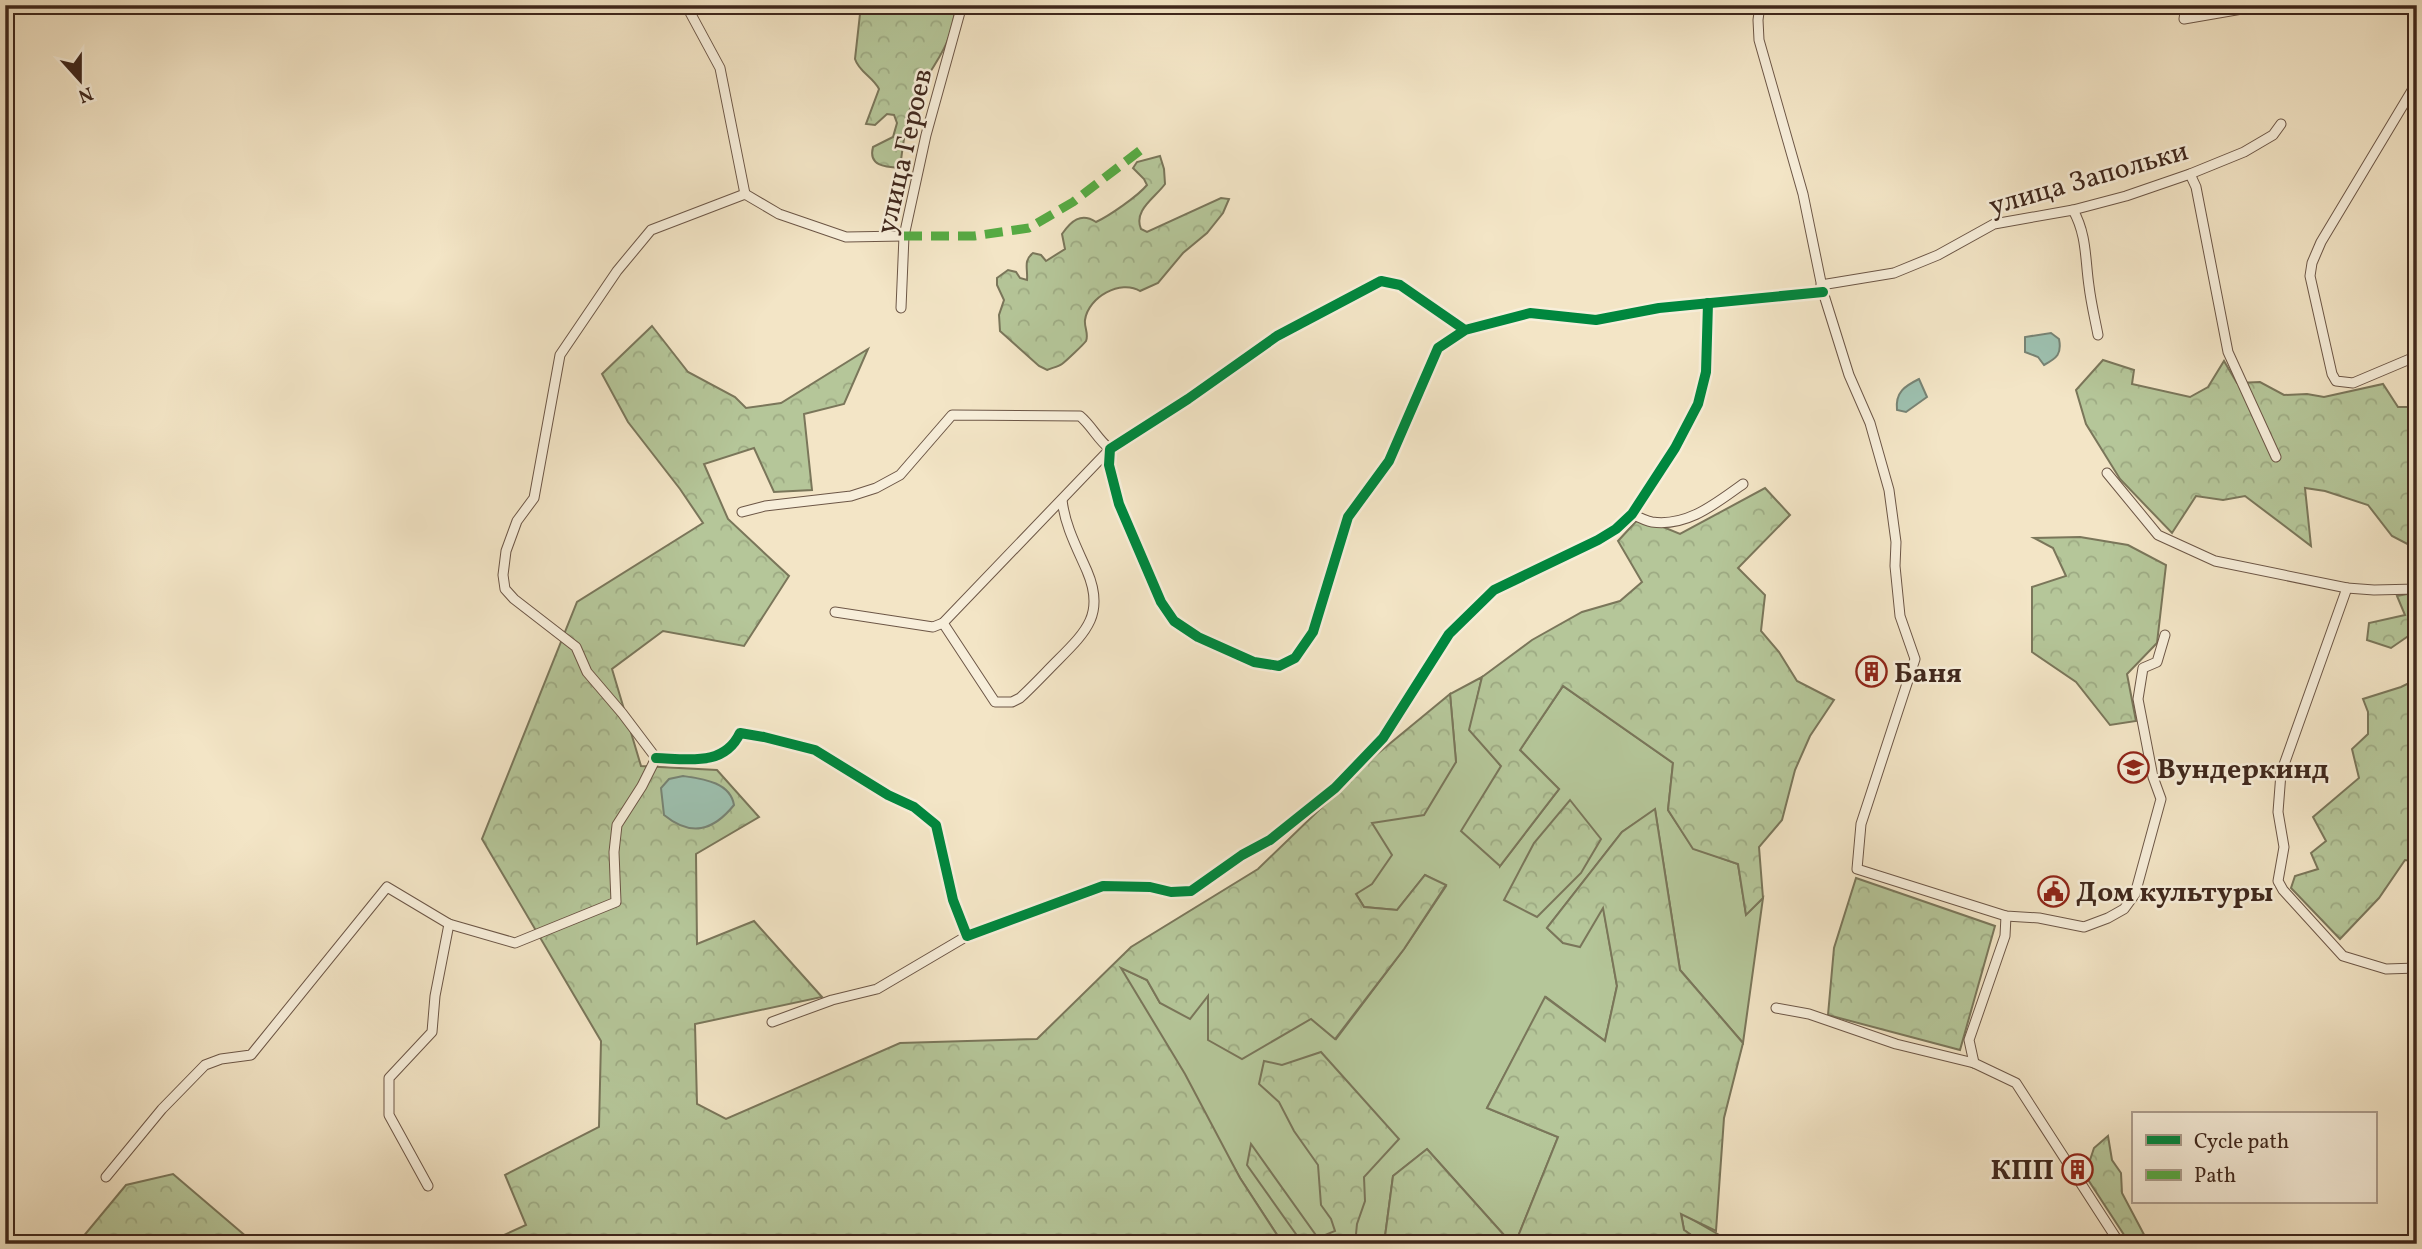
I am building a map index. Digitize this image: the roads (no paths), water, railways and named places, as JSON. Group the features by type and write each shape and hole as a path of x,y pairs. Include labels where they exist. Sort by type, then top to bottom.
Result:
{"street":[{"path":"686,5 720,68 745,194 779,214 846,237 904,236"},
{"name":"улица Героев","path":"901,308 904,236 926,135 962,5"},
{"path":"1760,5 1759,40 1803,194 1822,289 1849,375 1870,423 1889,490 1896,542 1895,566 1900,616 1915,659 1861,824 1857,869 2006,916 2039,918 2084,927 2124,909 2135,894 2161,799 2153,776 2138,699 2143,668 2157,662 2165,635"},
{"path":"2186,5 2184,19 2265,5"},
{"path":"2417,82 2321,242 2310,276 2332,374 2336,381 2353,383 2417,356"},
{"name":"улица Запольки","path":"1465,330 1530,313 1596,320 1659,308 1822,289 1895,273 1938,255 1994,224 2073,210 2126,196 2190,174 2244,152 2273,135 2281,124"},
{"path":"2190,174 2196,187 2228,352 2276,457"},
{"path":"656,758 587,672 576,647 505,589 503,575 506,551 516,521 534,498 560,355 617,271 651,230 745,194"},
{"path":"2073,210 2081,223 2086,243 2089,286 2098,335"},
{"path":"835,612 933,626 943,623 1110,449 1188,399 1277,336 1381,281 1400,285 1465,330 1438,348 1389,461 1349,517 1313,632 1295,658 1279,666 1254,662 1198,637 1174,621 1147,574 1115,490 1109,465 1110,449"},
{"path":"772,1022 832,1000 877,989 967,936 1103,886 1150,887 1171,892 1191,891 1241,855 1270,840 1335,788 1383,738 1449,634 1494,590 1598,540 1616,529 1632,514 1675,448 1698,404 1706,372 1708,303"},
{"path":"742,512 765,506 851,496 876,488 900,475 952,415 1080,416 1110,449"},
{"path":"2107,473 2158,535 2215,561 2347,588 2417,589"},
{"path":"1632,514 1651,522 1679,520 1703,513 1743,484"},
{"path":"943,623 995,702 1012,702 1020,698 1080,638 1091,621 1095,604 1093,586 1064,518 1062,500"},
{"path":"2347,588 2281,773 2278,812 2284,847 2278,881 2343,957 2386,969 2417,968"},
{"path":"656,758 720,756 734,747 740,733 815,750 888,795 914,807 936,825 953,900 967,936"},
{"path":"106,1177 162,1109 205,1065 251,1055 387,887 449,924 515,943 616,902 614,852 617,824 642,786 656,758"},
{"path":"1974,1063 1969,1040 2005,936 2006,916"},
{"path":"428,1186 389,1115 389,1078 432,1031 435,996 449,924"},
{"path":"1776,1008 1809,1014 1896,1044 1974,1063 2016,1083 2120,1244"}],"place":[{"name":"Баня","path":"1871,672"},
{"name":"Вундеркинд","path":"2134,768"},
{"name":"Дом культуры","path":"2053,891"},
{"name":"КПП","path":"2077,1169"}]}
